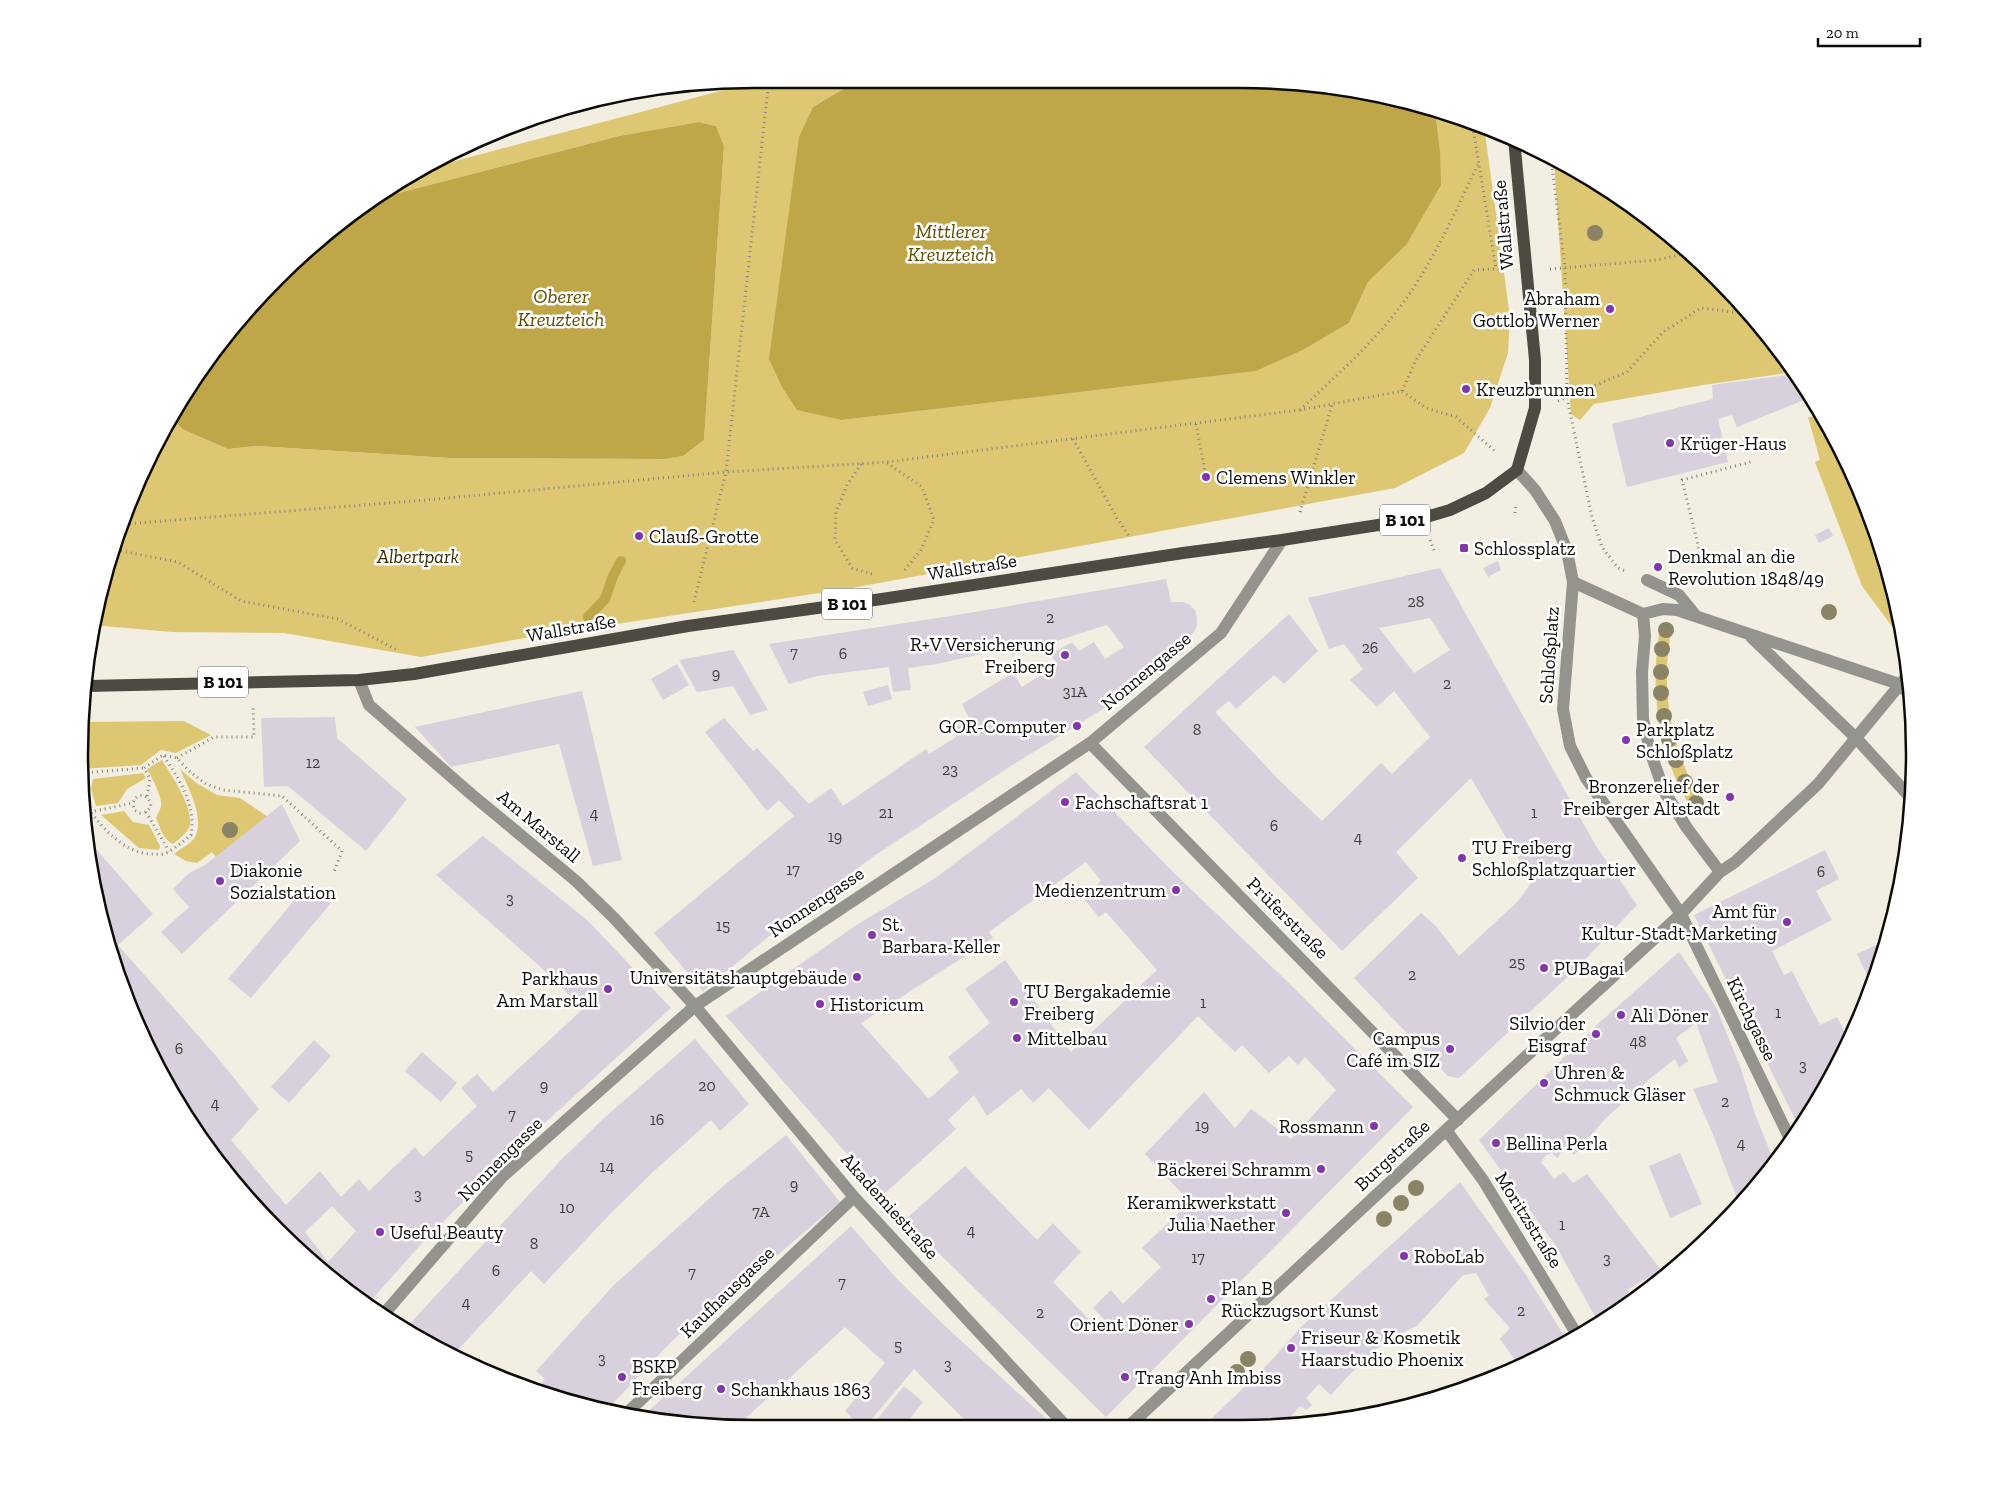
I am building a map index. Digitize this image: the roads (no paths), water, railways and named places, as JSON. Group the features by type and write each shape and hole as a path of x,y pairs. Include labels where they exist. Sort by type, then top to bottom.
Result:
{"main road":[{"name":"Wallstraße","path":"91,686 359,680 414,674 688,626 882,600 1435,515 1486,493 1517,470 1535,408 1535,360 1515,147"}],"street":[{"name":"Schloßplatz","path":"1517,470 1535,490 1555,522 1567,551 1573,582 1563,710 1570,746 1586,778 1681,914"},
{"name":"Nonnengasse","path":"387,1310 502,1177 694,1006 1090,743 1221,633 1287,539"},
{"path":"1647,580 1679,595 1696,616"},
{"path":"1573,582 1643,614 1663,609 1677,610 1901,679"},
{"path":"1643,614 1643,719 1650,751 1664,791 1687,828 1720,872 1734,862 1818,784 1901,682"},
{"path":"1747,633 1856,738 1904,791"},
{"name":"Am Marstall","path":"359,680 370,705 471,794 576,881 614,918 694,1006"},
{"name":"Prüferstraße","path":"1090,743 1458,1120"},
{"name":"Burgstraße","path":"1135,1420 1681,914 1720,872"},
{"name":"Kirchgasse","path":"1681,914 1787,1133"},
{"name":"Akademiestraße","path":"694,1006 854,1197 1060,1420"},
{"name":"Moritzstraße","path":"1446,1130 1483,1180 1574,1330"},
{"name":"Kaufhausgasse","path":"631,1409 854,1197"}],"water":[{"name":"Mittlerer Kreuzteich","path":"845,88 1239,88 1283,89 1326,93 1369,100 1436,118 1440,151 1441,185 1406,245 1368,282 1349,323 1303,350 1256,371 842,420 797,410 782,387 769,359 799,137 813,107"},
{"name":"Oberer Kreuzteich","path":"699,122 716,126 724,146 704,440 683,456 664,459 450,458 257,446 228,449 182,429 176,422 225,348 253,315 315,253 348,225 384,200 393,194 619,136"}],"waterway":[{"path":"588,617 605,599 613,576 621,561"}],"place":[{"name":"Abraham Gottlob Werner","path":"1610,309"},
{"name":"Kreuzbrunnen","path":"1466,389"},
{"name":"Krüger-Haus","path":"1670,443"},
{"name":"Clemens Winkler","path":"1206,477"},
{"name":"Clauß-Grotte","path":"639,536"},
{"name":"Schlossplatz","path":"1464,548"},
{"name":"Denkmal an die Revolution 1848/49","path":"1658,567"},
{"name":"R+V Versicherung Freiberg","path":"1065,655"},
{"name":"GOR-Computer","path":"1077,726"},
{"name":"Parkplatz Schloßplatz","path":"1626,740"},
{"name":"Bronzerelief der Freiberger Altstadt","path":"1730,797"},
{"name":"Fachschaftsrat 1","path":"1065,802"},
{"name":"TU Freiberg Schloßplatzquartier","path":"1462,858"},
{"name":"Diakonie Sozialstation","path":"220,881"},
{"name":"Medienzentrum","path":"1176,890"},
{"name":"Amt für Kultur-Stadt-Marketing","path":"1787,922"},
{"name":"St. Barbara-Keller","path":"872,935"},
{"name":"PUBagai","path":"1544,968"},
{"name":"Universitätshauptgebäude","path":"857,977"},
{"name":"Parkhaus Am Marstall","path":"608,989"},
{"name":"TU Bergakademie Freiberg","path":"1014,1002"},
{"name":"Historicum","path":"820,1004"},
{"name":"Ali Döner","path":"1621,1015"},
{"name":"Silvio der Eisgraf","path":"1596,1034"},
{"name":"Mittelbau","path":"1017,1038"},
{"name":"Campus Café im SIZ","path":"1450,1049"},
{"name":"Uhren & Schmuck Gläser","path":"1544,1083"},
{"name":"Rossmann","path":"1374,1126"},
{"name":"Bellina Perla","path":"1496,1143"},
{"name":"Bäckerei Schramm","path":"1321,1169"},
{"name":"Keramikwerkstatt Julia Naether","path":"1286,1213"},
{"name":"Useful Beauty","path":"380,1232"},
{"name":"RoboLab","path":"1404,1256"},
{"name":"Plan B Rückzugsort Kunst","path":"1211,1299"},
{"name":"Orient Döner","path":"1189,1324"},
{"name":"Friseur & Kosmetik Haarstudio Phoenix","path":"1291,1348"},
{"name":"BSKP Freiberg","path":"622,1377"},
{"name":"Trang Anh Imbiss","path":"1125,1377"},
{"name":"Schankhaus 1863","path":"721,1389"}],"park label":[{"name":"Albertpark","path":"418,556"}]}
